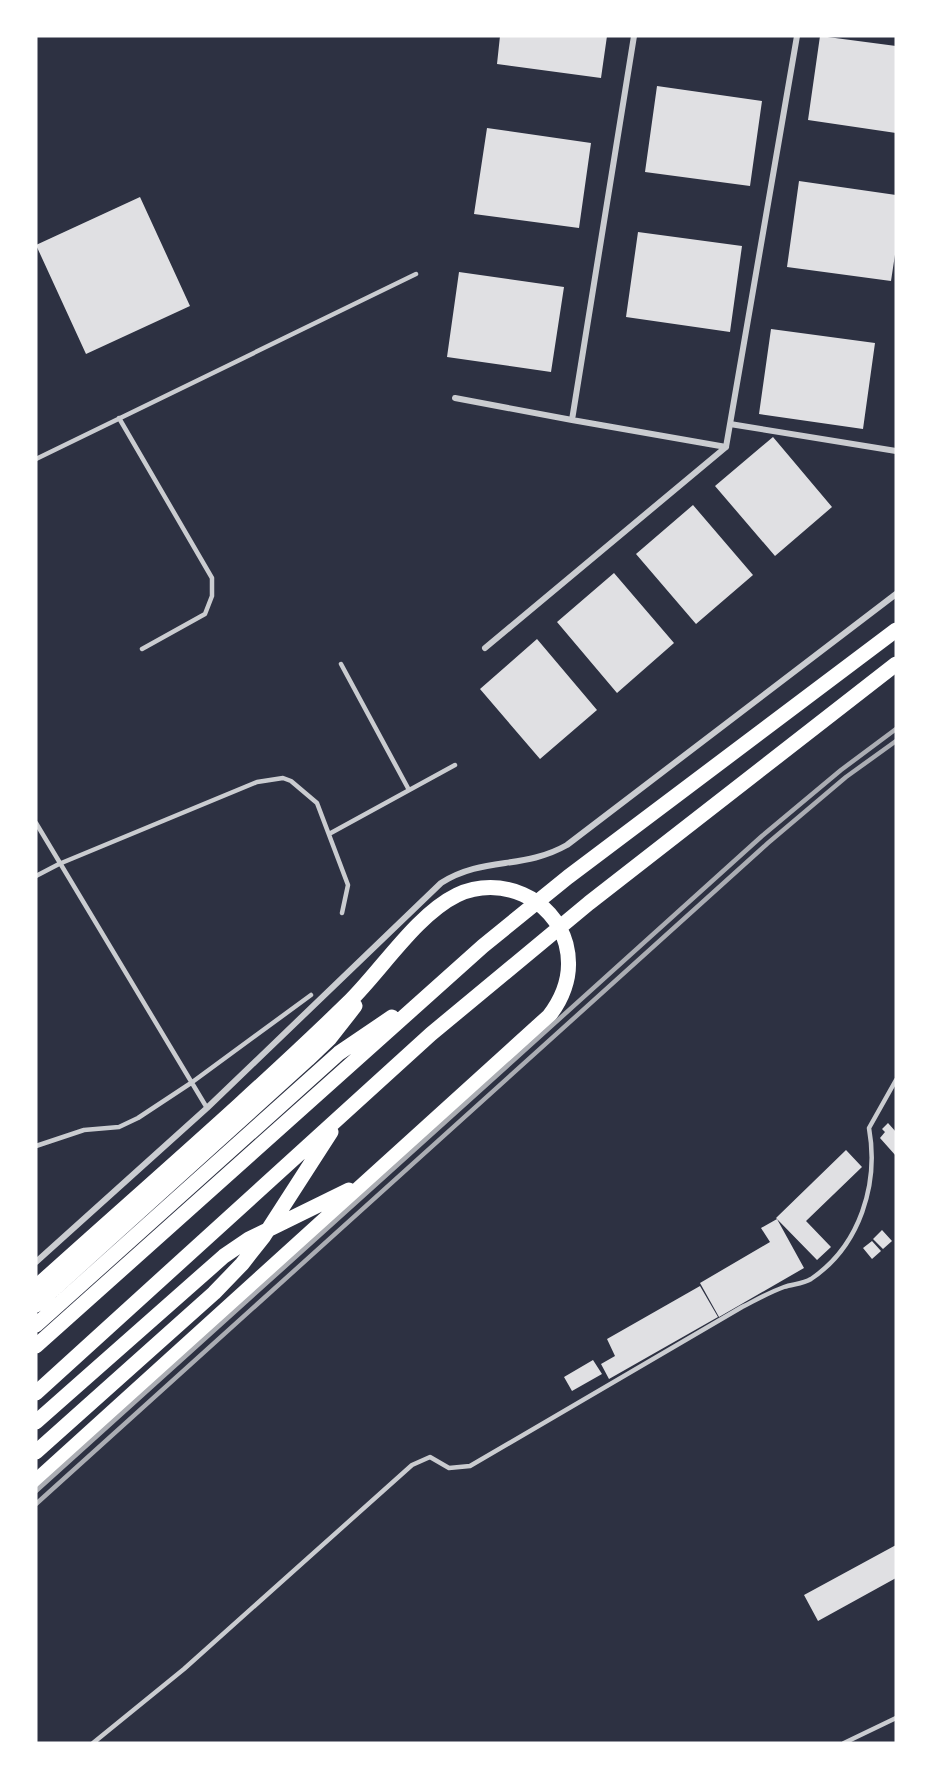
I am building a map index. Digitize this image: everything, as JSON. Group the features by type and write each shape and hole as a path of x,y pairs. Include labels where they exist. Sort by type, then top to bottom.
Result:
{"main road":[{"path":"36,1346 453,973 568,877 896,630"},
{"path":"36,1393 431,1034 590,903 896,664"},
{"path":"36,1287 328,1022 406,939 455,896 484,888 515,891 542,906 556,923 566,944 568,975 561,997 549,1016 36,1481"},
{"path":"36,1305 330,1038 406,939"},
{"path":"36,1325 339,1053 413,1004 453,973"},
{"path":"36,1452 214,1293 264,1236 331,1132 359,1099"},
{"path":"36,1422 224,1256 258,1234 360,1184 394,1158"}],"street":[{"path":"572,420 634,36"},
{"path":"485,648 726,447 797,36"},
{"path":"455,398 726,447"},
{"path":"730,424 896,451"},
{"path":"36,1262 207,1108 441,883 477,866 537,860 567,845 896,594"}],"lane":[{"path":"36,459 416,274"},
{"path":"120,418 212,578 213,596 205,614 142,649"},
{"path":"341,664 409,790"},
{"path":"329,834 455,765"},
{"path":"36,876 58,864 257,782 273,779 291,781 317,803 329,834 348,885 342,913"},
{"path":"36,824 207,1108"},
{"path":"36,1146 84,1130 119,1127 138,1118 191,1083 311,995"},
{"path":"93,1743 184,1669 412,1465 430,1457 449,1468 470,1466 742,1307 784,1287 809,1280 834,1259 863,1214 871,1184 873,1152 868,1128 896,1080"},
{"path":"844,1743 896,1718"}],"building":[{"path":"500,36 607,36 601,78 497,64"},
{"path":"820,36 896,46 896,133 808,120"},
{"path":"657,86 762,101 750,186 645,172"},
{"path":"487,128 591,143 579,228 474,214"},
{"path":"799,181 896,195 896,248 891,281 787,267"},
{"path":"140,197 190,306 86,354 36,245"},
{"path":"638,232 742,246 730,332 626,317"},
{"path":"459,272 564,287 551,372 447,357"},
{"path":"771,329 875,343 863,429 759,414"},
{"path":"773,437 832,507 775,556 715,486"},
{"path":"693,505 753,575 696,624 636,554"},
{"path":"614,573 674,643 617,693 557,622"},
{"path":"537,639 597,710 540,759 480,689"},
{"path":"888,1123 896,1132 896,1156 880,1138 885,1132 882,1129"},
{"path":"846,1150 862,1167 806,1221 831,1247 817,1260 776,1218"},
{"path":"777,1219 804,1268 719,1317 700,1283 770,1242 761,1228"},
{"path":"882,1230 892,1241 883,1249 873,1239"},
{"path":"872,1241 881,1251 872,1259 863,1248"},
{"path":"700,1286 718,1317 609,1379 601,1364 615,1356 607,1339"},
{"path":"593,1360 602,1374 572,1391 564,1377"},
{"path":"896,1545 896,1578 818,1621 804,1595"}],"railway":[{"path":"36,1491 762,836 841,770 896,729"},
{"path":"36,1504 768,843 846,777 896,741"}]}
